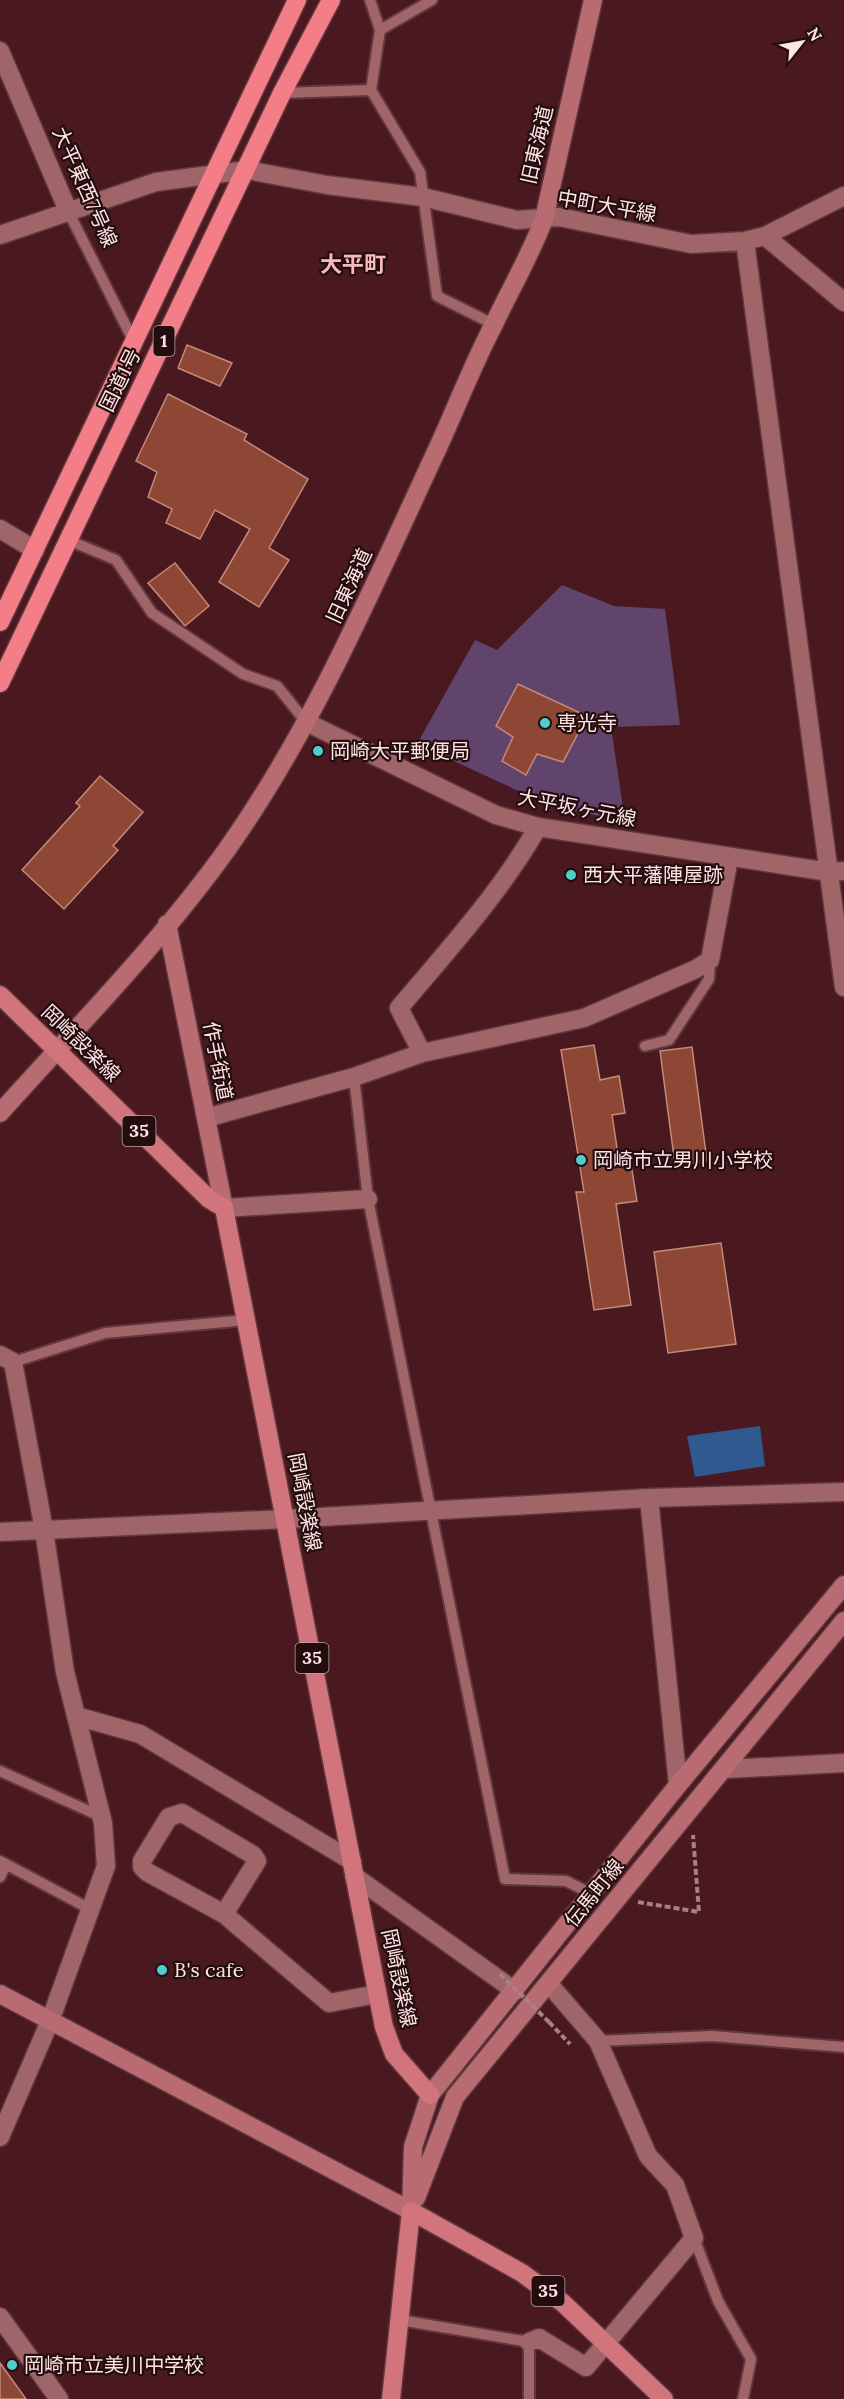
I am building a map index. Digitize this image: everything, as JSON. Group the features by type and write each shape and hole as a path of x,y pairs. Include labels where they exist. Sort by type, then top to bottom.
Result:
{"highway":[{"name":"国道1号","path":"0,622 297,0"},
{"name":"国道1号","path":"0,683 282,93 331,0"}],"main road":[{"name":"岡崎設楽線","path":"0,995 209,1199 224,1208 384,2028 394,2054 430,2095"},
{"path":"391,2399 411,2211"},
{"name":"35","path":"411,2211 522,2273 563,2303 664,2399"}],"street":[{"name":"旧東海道","path":"0,1113 167,924 228,847 306,722 342,655 493,324 526,264 544,219 593,0"},
{"name":"大平東西7号線","path":"0,51 69,213"},
{"name":"中町大平線","path":"0,235 156,182 247,170 327,185 423,197 517,220 559,218 691,244 746,241 765,236 844,196"},
{"path":"765,236 844,302"},
{"path":"746,241 837,872 844,987"},
{"path":"0,528 35,550"},
{"name":"大平坂ヶ元線","path":"306,722 496,815 538,827 729,858 837,872"},
{"path":"422,1053 399,1008 489,901 517,864 538,827"},
{"path":"206,1118 354,1077 422,1053 584,1018 696,969 710,960 729,858"},
{"name":"作手街道","path":"167,924 224,1208"},
{"path":"224,1208 368,1199"},
{"path":"0,2137 50,2021 105,1866 102,1817 65,1672 44,1530 6,1359"},
{"path":"0,1532 286,1519 649,1497 844,1492"},
{"path":"649,1497 678,1785"},
{"name":"伝馬町線","path":"430,2095 678,1785 844,1585"},
{"name":"伝馬町線","path":"411,2211 455,2097 726,1769 844,1622"},
{"path":"76,1716 140,1734 353,1868 515,1991"},
{"path":"726,1769 844,1763"},
{"path":"224,1914 257,1861 253,1856 182,1813 174,1813 169,1816 142,1861 142,1867 224,1914 328,2003 377,1994"},
{"path":"529,2343 539,2338 586,2367 694,2238 675,2185 648,2156 598,2041 549,1984"},
{"path":"0,1994 411,2211 412,2147 430,2095"},
{"path":"0,2317 59,2399"}],"lane":[{"path":"370,0 380,30 371,90 420,172 437,296 493,324"},
{"path":"380,30 432,0"},
{"path":"282,93 371,90"},
{"name":"大平東西7号線","path":"69,213 133,340"},
{"name":"大平坂ヶ元線","path":"68,540 116,560 152,614 243,674 277,686 306,722"},
{"path":"645,1046 669,1040 709,979 710,960"},
{"path":"354,1077 368,1199 505,1879 566,1881 592,1894"},
{"path":"6,1359 105,1333 246,1320"},
{"path":"0,1771 102,1817"},
{"path":"0,1878 3,1863 90,1908"},
{"path":"598,2041 712,2036 844,2047"},
{"path":"694,2238 718,2301 751,2359 743,2399"},
{"path":"400,2320 529,2343 530,2399"}],"path":[{"path":"618,1899 699,1912 691,1810"},
{"path":"500,1974 570,2044"}],"shaded area":[{"path":"562,585 614,606 665,609 680,725 611,727 625,821 553,807 417,744 475,640 497,650"}],"water":[{"path":"760,1426 765,1466 695,1477 687,1436"}],"building":[{"path":"187,345 232,363 220,386 178,368"},
{"path":"168,394 247,434 244,440 308,479 269,548 289,560 259,607 219,582 250,529 215,510 200,539 166,523 172,509 148,497 157,472 136,461"},
{"path":"175,563 209,606 185,626 148,583"},
{"path":"518,684 587,716 563,762 537,754 526,775 502,761 513,737 496,726"},
{"path":"100,776 143,812 113,846 118,850 64,909 22,870 80,806 76,803"},
{"path":"594,1045 600,1080 619,1076 625,1113 612,1115 618,1154 629,1152 637,1201 616,1204 631,1305 594,1310 576,1192 584,1192 561,1050"},
{"path":"692,1047 707,1161 675,1165 660,1051"},
{"path":"721,1243 736,1344 668,1353 654,1252"},
{"path":"0,2363 26,2399 0,2399"}],"place":[{"name":"専光寺","path":"545,723"},
{"name":"岡崎大平郵便局","path":"318,751"},
{"name":"西大平藩陣屋跡","path":"571,875"},
{"name":"岡崎市立男川小学校","path":"581,1160"},
{"name":"B's cafe","path":"162,1970"},
{"name":"岡崎市立美川中学校","path":"12,2365"}],"district":[{"name":"大平町","path":"353,264"}]}
